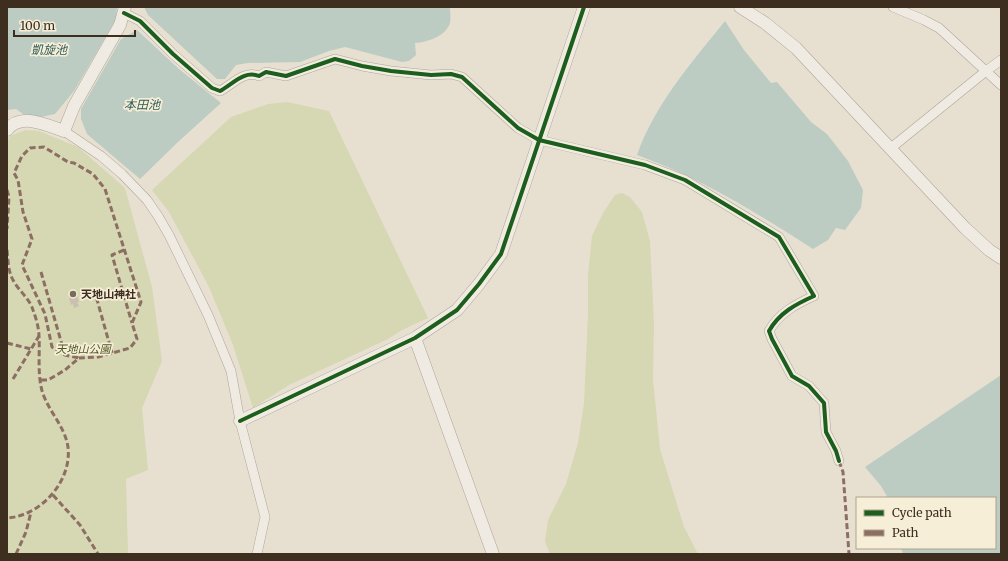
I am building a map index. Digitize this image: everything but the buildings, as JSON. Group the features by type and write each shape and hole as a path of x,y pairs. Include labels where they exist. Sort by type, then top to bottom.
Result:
{"street":[{"path":"240,421 415,338 457,310 479,284 501,254 584,7"},
{"path":"740,7 765,23 796,48 891,148 964,228 989,250 1001,258"},
{"path":"893,7 939,28 1001,85"},
{"path":"64,131 74,106 117,31 124,10 140,21 173,54 212,88 220,91 245,74 254,73 259,76 266,72 286,76 335,59 391,71 431,75 451,74 462,77 518,128 539,140 645,165 685,180 779,237 814,296 789,309 773,324 769,331 792,376 809,386 824,403 826,432 836,451 839,461"},
{"path":"891,148 1001,60"},
{"path":"7,130 11,125 27,120 39,122 64,131 101,156 122,174 142,195 158,216 177,250 208,315 231,371 240,421 265,517 257,554"},
{"path":"415,338 493,554"}],"green space":[{"path":"287,102 329,111 428,318 402,330 388,339 289,385 253,408 233,345 209,287 169,212 152,190 231,117 268,104"},
{"name":"天地山公園","path":"25,130 39,131 78,147 125,188 152,287 162,361 142,408 148,470 126,479 128,554 7,554 7,142 10,136"},
{"path":"622,193 630,197 642,212 650,241 654,323 653,380 660,449 684,527 698,554 550,554 545,541 548,520 566,484 578,443 584,403 588,314 588,275 592,236 603,213 615,195"}],"water":[{"name":"凱旋池","path":"7,7 117,7 116,19 74,91 55,114 41,117 23,114 16,109 7,110"},
{"path":"144,7 450,7 450,23 448,28 436,38 415,43 416,55 409,61 402,62 345,47 329,51 300,62 248,63 236,65 225,79 217,79 148,15"},
{"path":"725,21 744,50 771,83 777,82 811,122 827,134 848,161 863,190 861,208 845,230 836,228 828,240 813,249 771,222 705,185 637,155 654,118 675,84"},
{"name":"本田池","path":"137,30 179,69 221,103 140,179 87,134 81,119 81,109 121,39"},
{"path":"1001,375 1001,554 903,554 901,549 996,549 996,497 887,497 881,486 865,467"}],"marked path":[{"path":"41,380 48,380 65,370 79,358 98,357 130,348 137,339 132,323 141,302 105,189 93,174 74,163 68,162 44,147 30,148 22,156 14,173 18,180 23,212 32,239 22,265 45,314 52,347 65,355 79,358"},
{"path":"7,190 9,197 7,229"},
{"path":"7,250 8,265 11,277 27,298 37,323 39,334 39,373 43,394 61,426 68,447 68,460 65,472 52,494 42,504 31,511 20,516 7,518"},
{"path":"124,250 112,255 132,323"},
{"path":"41,272 65,355"},
{"path":"94,289 112,353"},
{"path":"13,379 39,336"},
{"path":"7,343 31,349"},
{"path":"839,461 843,472 849,554"},
{"path":"53,495 80,525 98,554"},
{"path":"16,554 26,532 31,512"}],"cycle path":[{"path":"240,421 415,338 457,310 479,284 501,254 584,7"},
{"path":"124,13 140,21 173,54 212,88 220,91 243,76 259,76 266,72 286,76 335,59 391,71 431,75 451,74 462,77 518,128 539,140 645,165 685,180 779,237 814,296 788,310 778,319 769,331 792,376 809,386 824,403 826,432 836,451 839,461"}],"place":[{"name":"天地山神社","path":"73,294"}]}
